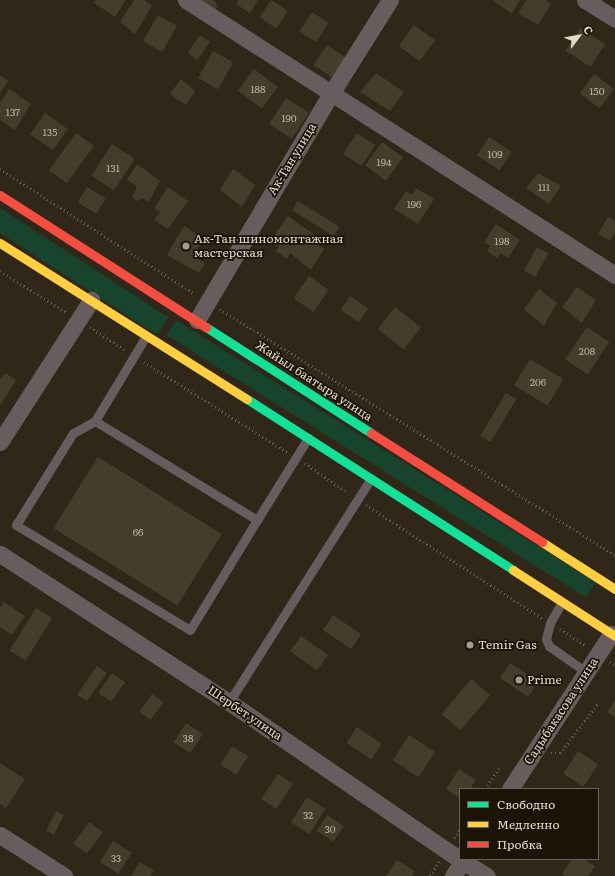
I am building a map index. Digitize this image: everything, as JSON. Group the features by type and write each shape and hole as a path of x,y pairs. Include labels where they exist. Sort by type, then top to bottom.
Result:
{"main road":[{"name":"Жайыл баатыра улица","path":"0,196 197,320 615,589"},
{"path":"0,243 371,478 562,602 614,633"}],"street":[{"path":"186,0 332,92 615,275"},
{"name":"Ак-Тан улица","path":"197,320 332,92 390,0"},
{"path":"585,0 615,19"},
{"path":"0,442 90,300"},
{"name":"Шербет улица","path":"0,554 229,702 459,857"},
{"name":"Садыбакасова улица","path":"511,788 598,654 614,633"},
{"path":"0,835 64,876"},
{"path":"453,876 463,860"},
{"name":"Шербет улица","path":"463,860 487,876"}],"lane":[{"path":"146,336 95,421 73,433 16,525 190,630 308,438"},
{"path":"95,421 257,520"},
{"path":"229,702 371,478"},
{"path":"562,602 550,623 546,639 549,646 586,672"}],"path":[{"path":"0,169 208,302 615,555"},
{"path":"0,271 296,458 615,665"},
{"path":"549,753 560,753 599,702"},
{"path":"487,788 499,768"},
{"path":"452,841 459,830"},
{"path":"430,876 441,858"}],"green space":[{"path":"0,208 169,317 157,335 0,233"},
{"path":"176,320 596,582 586,598 166,335"}],"building":[{"path":"96,0 126,0 115,17 94,3"},
{"path":"134,0 144,0 152,6 135,34 120,22"},
{"path":"197,0 214,0 218,5 213,14"},
{"path":"239,0 258,0 250,13 236,4"},
{"path":"271,0 288,11 276,29 260,18"},
{"path":"492,0 520,0 512,14"},
{"path":"527,0 546,0 551,4 538,25 518,13"},
{"path":"312,12 329,23 316,42 299,31"},
{"path":"158,15 177,26 162,52 143,41"},
{"path":"414,25 435,40 420,61 399,46"},
{"path":"580,28 605,44 590,67 565,51"},
{"path":"200,35 210,42 197,60 187,53"},
{"path":"327,45 346,58 333,78 314,65"},
{"path":"213,51 233,62 218,89 198,78"},
{"path":"254,69 278,87 262,109 238,91"},
{"path":"376,73 404,92 390,111 360,92"},
{"path":"594,74 614,89 600,108 580,93"},
{"path":"0,75 8,81 0,94"},
{"path":"181,79 195,91 186,105 170,94"},
{"path":"9,89 31,104 15,130 0,120 0,103"},
{"path":"286,98 309,113 292,139 269,124"},
{"path":"45,113 68,129 53,150 30,134"},
{"path":"76,133 94,146 67,183 49,170"},
{"path":"357,133 375,145 361,166 343,154"},
{"path":"489,137 512,152 500,170 477,155"},
{"path":"382,142 403,157 386,181 365,165"},
{"path":"112,144 135,159 114,191 91,176"},
{"path":"137,164 160,181 149,202 143,198 137,201 132,197 137,186 127,180"},
{"path":"233,169 255,185 242,207 220,190"},
{"path":"538,173 561,186 549,204 526,188"},
{"path":"87,187 106,199 96,214 77,202"},
{"path":"168,187 188,201 168,229 154,220 160,212 154,208"},
{"path":"416,188 434,199 418,224 394,209 406,191 412,195"},
{"path":"298,201 340,227 334,236 292,210"},
{"path":"288,216 316,236 313,242 324,249 311,270 290,253 287,259 276,251 279,247 270,241"},
{"path":"608,217 615,221 615,233 610,241 598,234"},
{"path":"496,224 520,240 508,258 501,253 497,258 487,251 490,246 484,242"},
{"name":"Ак-Тан шиномонтажная мастерская","path":"184,226 204,238 193,257 205,263 199,273 167,255"},
{"path":"537,247 548,253 535,277 524,271"},
{"path":"309,276 329,290 313,312 294,298"},
{"path":"577,287 596,300 582,323 562,307"},
{"path":"539,289 557,303 544,326 524,309"},
{"path":"350,296 368,308 359,322 340,310"},
{"path":"395,307 421,327 404,349 378,329"},
{"path":"587,327 609,342 588,374 565,359"},
{"path":"530,359 563,379 547,406 514,386"},
{"path":"5,373 16,380 0,406 0,380"},
{"path":"506,393 516,399 491,442 480,436"},
{"path":"98,457 222,534 177,606 53,528"},
{"path":"4,602 25,616 12,635 0,627 0,608"},
{"path":"36,608 52,618 26,660 10,650"},
{"path":"333,615 361,634 351,649 323,630"},
{"path":"301,636 328,655 317,670 290,652"},
{"name":"Prime","path":"510,663 538,682 528,697 500,678"},
{"path":"97,666 107,673 87,702 77,695"},
{"path":"112,673 125,682 111,702 98,693"},
{"path":"471,679 490,695 461,730 441,714"},
{"path":"152,694 163,702 150,720 139,712"},
{"path":"615,700 615,717 607,712"},
{"path":"186,723 203,734 190,753 173,742"},
{"path":"357,727 382,744 371,760 346,743"},
{"path":"409,735 435,752 419,777 393,760"},
{"path":"232,746 248,756 236,775 220,765"},
{"path":"578,751 598,764 583,787 563,774"},
{"path":"0,763 25,779 6,808 0,804"},
{"path":"459,769 476,780 471,788 459,788 459,797 446,789"},
{"path":"278,774 293,784 276,809 261,799"},
{"path":"307,797 326,809 310,834 291,822"},
{"path":"56,811 64,815 54,835 46,831"},
{"path":"327,815 344,826 333,842 317,831"},
{"path":"89,822 103,832 87,854 73,844"},
{"path":"113,841 132,853 118,874 100,862"},
{"path":"397,860 415,871 412,876 386,876"},
{"path":"571,860 585,860 595,866 588,876 565,876 562,874"},
{"path":"140,862 154,871 150,876 131,876"}],"traffic: fast":[{"path":"206,327 371,433"},
{"path":"247,399 513,570"}],"traffic: slow":[{"path":"0,243 247,399"},
{"path":"542,542 615,589"},
{"path":"513,570 615,636"}],"traffic: jam":[{"path":"0,195 206,327"},
{"path":"371,433 542,542"}],"place":[{"name":"Ак-Тан шиномонтажная мастерская","path":"186,246"},
{"name":"Temir Gas","path":"470,645"},
{"name":"Prime","path":"519,680"}]}
